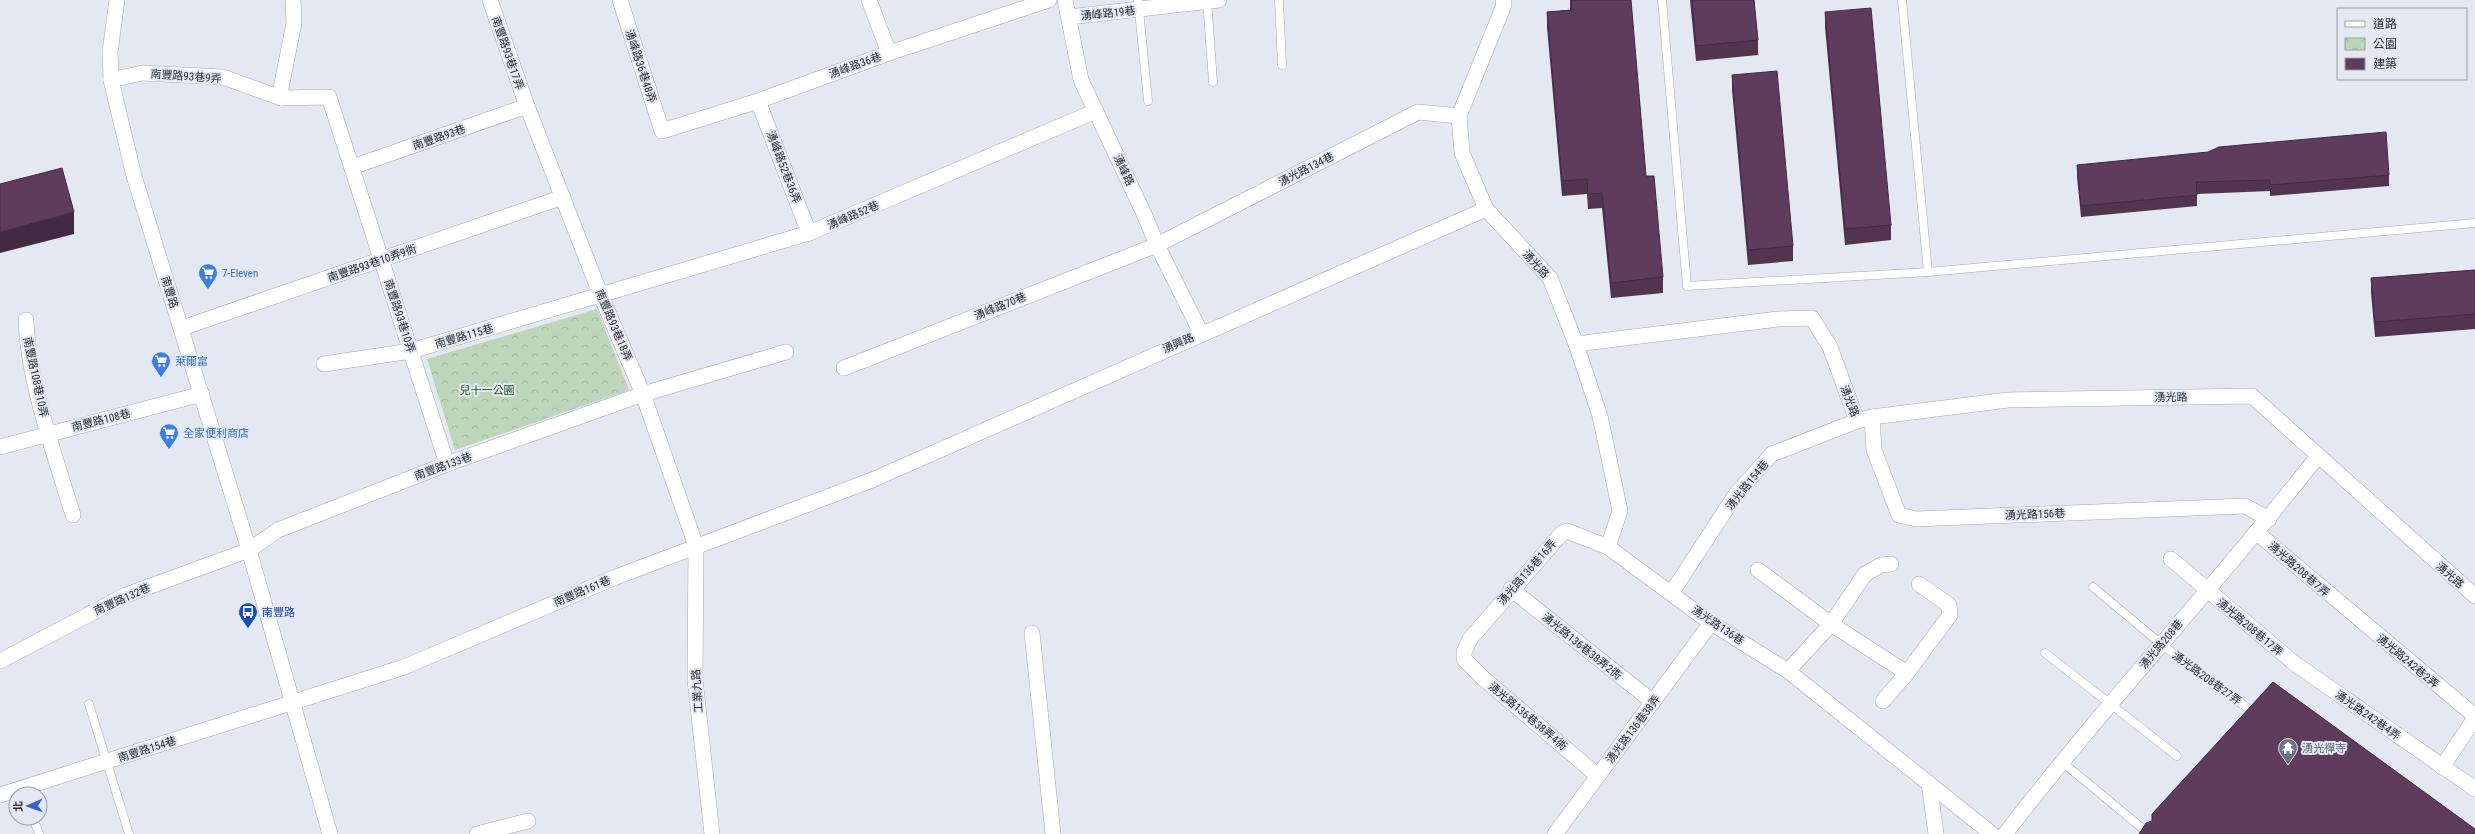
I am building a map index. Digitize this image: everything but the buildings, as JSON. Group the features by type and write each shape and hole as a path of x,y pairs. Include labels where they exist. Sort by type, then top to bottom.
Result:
{"street":[{"name":"南豐路","path":"117,0 110,52 111,80 134,176 182,328 249,550 330,834"},
{"path":"281,98 281,88 294,23 293,0"},
{"name":"南豐路93巷17弄","path":"490,0 527,106"},
{"name":"湧峰路36巷48弄","path":"620,0 662,131"},
{"path":"869,0 889,53"},
{"name":"湧峰路36巷","path":"662,131 758,101 889,53 1049,0"},
{"name":"湧峰路","path":"1065,0 1081,80 1157,245 1202,333"},
{"name":"湧光路","path":"1503,0 1504,5 1487,51 1459,116 1462,153 1486,209 1550,278 1576,344 1778,319 1812,318 1830,346 1865,419 2008,400 2252,396 2475,596"},
{"name":"湧峰路19巷","path":"1069,18 1138,5 1211,1"},
{"name":"南豐路93巷9弄","path":"111,80 142,73 223,77 281,98 329,97 352,167"},
{"name":"湧峰路52巷36弄","path":"758,101 809,233"},
{"name":"南豐路93巷","path":"352,167 527,106"},
{"name":"南豐路93巷18弄","path":"527,106 601,296 643,394 696,546"},
{"name":"湧峰路52巷","path":"601,296 809,233 1096,111"},
{"name":"湧光路134巷","path":"1157,245 1418,112 1459,116"},
{"name":"南豐路93巷10弄","path":"352,167 447,464"},
{"name":"南豐路93巷10弄9衖","path":"182,328 382,261 563,197"},
{"name":"湧興路","path":"872,480 1202,333 1486,209"},
{"name":"湧峰路70巷","path":"844,368 1157,245"},
{"name":"南豐路115巷","path":"324,364 411,351 601,296"},
{"name":"南豐路108巷10弄","path":"26,320 26,341 48,434 73,515"},
{"path":"1576,344 1600,416 1620,512 1608,547"},
{"name":"南豐路133巷","path":"249,550 278,530 447,464 643,394 786,352"},
{"name":"南豐路108巷","path":"0,447 202,394"},
{"name":"湧光路156巷","path":"1865,419 1874,450 1899,515 1916,519 2245,506 2270,519"},
{"name":"湧光路154巷","path":"1672,592 1736,494 1772,454 1865,419"},
{"name":"湧光路208巷","path":"2005,834 2061,761 2256,532 2270,519 2318,456"},
{"name":"南豐路161巷","path":"293,701 404,667 616,577 872,480"},
{"name":"湧光路136巷16弄","path":"1464,652 1470,639 1562,533 1567,531 1608,547"},
{"name":"湧光路208巷7弄","path":"2256,532 2342,606"},
{"name":"工業九路","path":"696,546 695,680 712,834"},
{"name":"湧光路136巷","path":"1608,547 1672,592 1711,623 1788,671 1992,834"},
{"name":"南豐路132巷","path":"0,661 126,595 249,550"},
{"name":"湧光路208巷17弄","path":"2172,559 2206,590 2294,663"},
{"path":"1788,671 1831,624 1865,574 1881,565 1891,564"},
{"path":"1758,570 1831,624 1907,673"},
{"path":"1883,701 1907,673 1950,615 1949,605 1919,584"},
{"name":"湧光路136巷38弄2衖","path":"1512,589 1653,702"},
{"name":"湧光路242巷2弄","path":"2342,606 2475,717"},
{"name":"湧光路136巷38弄","path":"1555,834 1711,623"},
{"path":"1032,633 1053,834"},
{"name":"湧光路136巷38弄4衖","path":"1464,652 1464,658 1484,679 1598,776"},
{"name":"湧光路242巷4弄","path":"2294,663 2475,790"},
{"name":"南豐路154巷","path":"37,786 293,701"},
{"path":"2442,767 2475,717"},
{"path":"1929,783 1936,834"},
{"path":"477,834 528,821"}],"lane":[{"path":"1278,0 1282,65"},
{"path":"1662,0 1688,286 1928,272 2475,223"},
{"path":"1902,0 1928,272"},
{"path":"1211,1 1213,82"},
{"path":"1138,5 1148,102"},
{"name":"湧光路208巷27弄","path":"2094,587 2161,644 2253,712"},
{"path":"2045,653 2177,756"},
{"path":"89,704 129,834"},
{"path":"2061,761 2148,833"}],"green space":[{"name":"兒十一公園","path":"597,309 629,390 455,450 427,359"}],"place":[{"name":"7-Eleven","path":"208,290"},
{"name":"萊爾富","path":"161,378"},
{"name":"全家便利商店","path":"169,450"},
{"name":"南豐路","path":"248,629"},
{"name":"湧光禪寺","path":"2288,765"}]}
